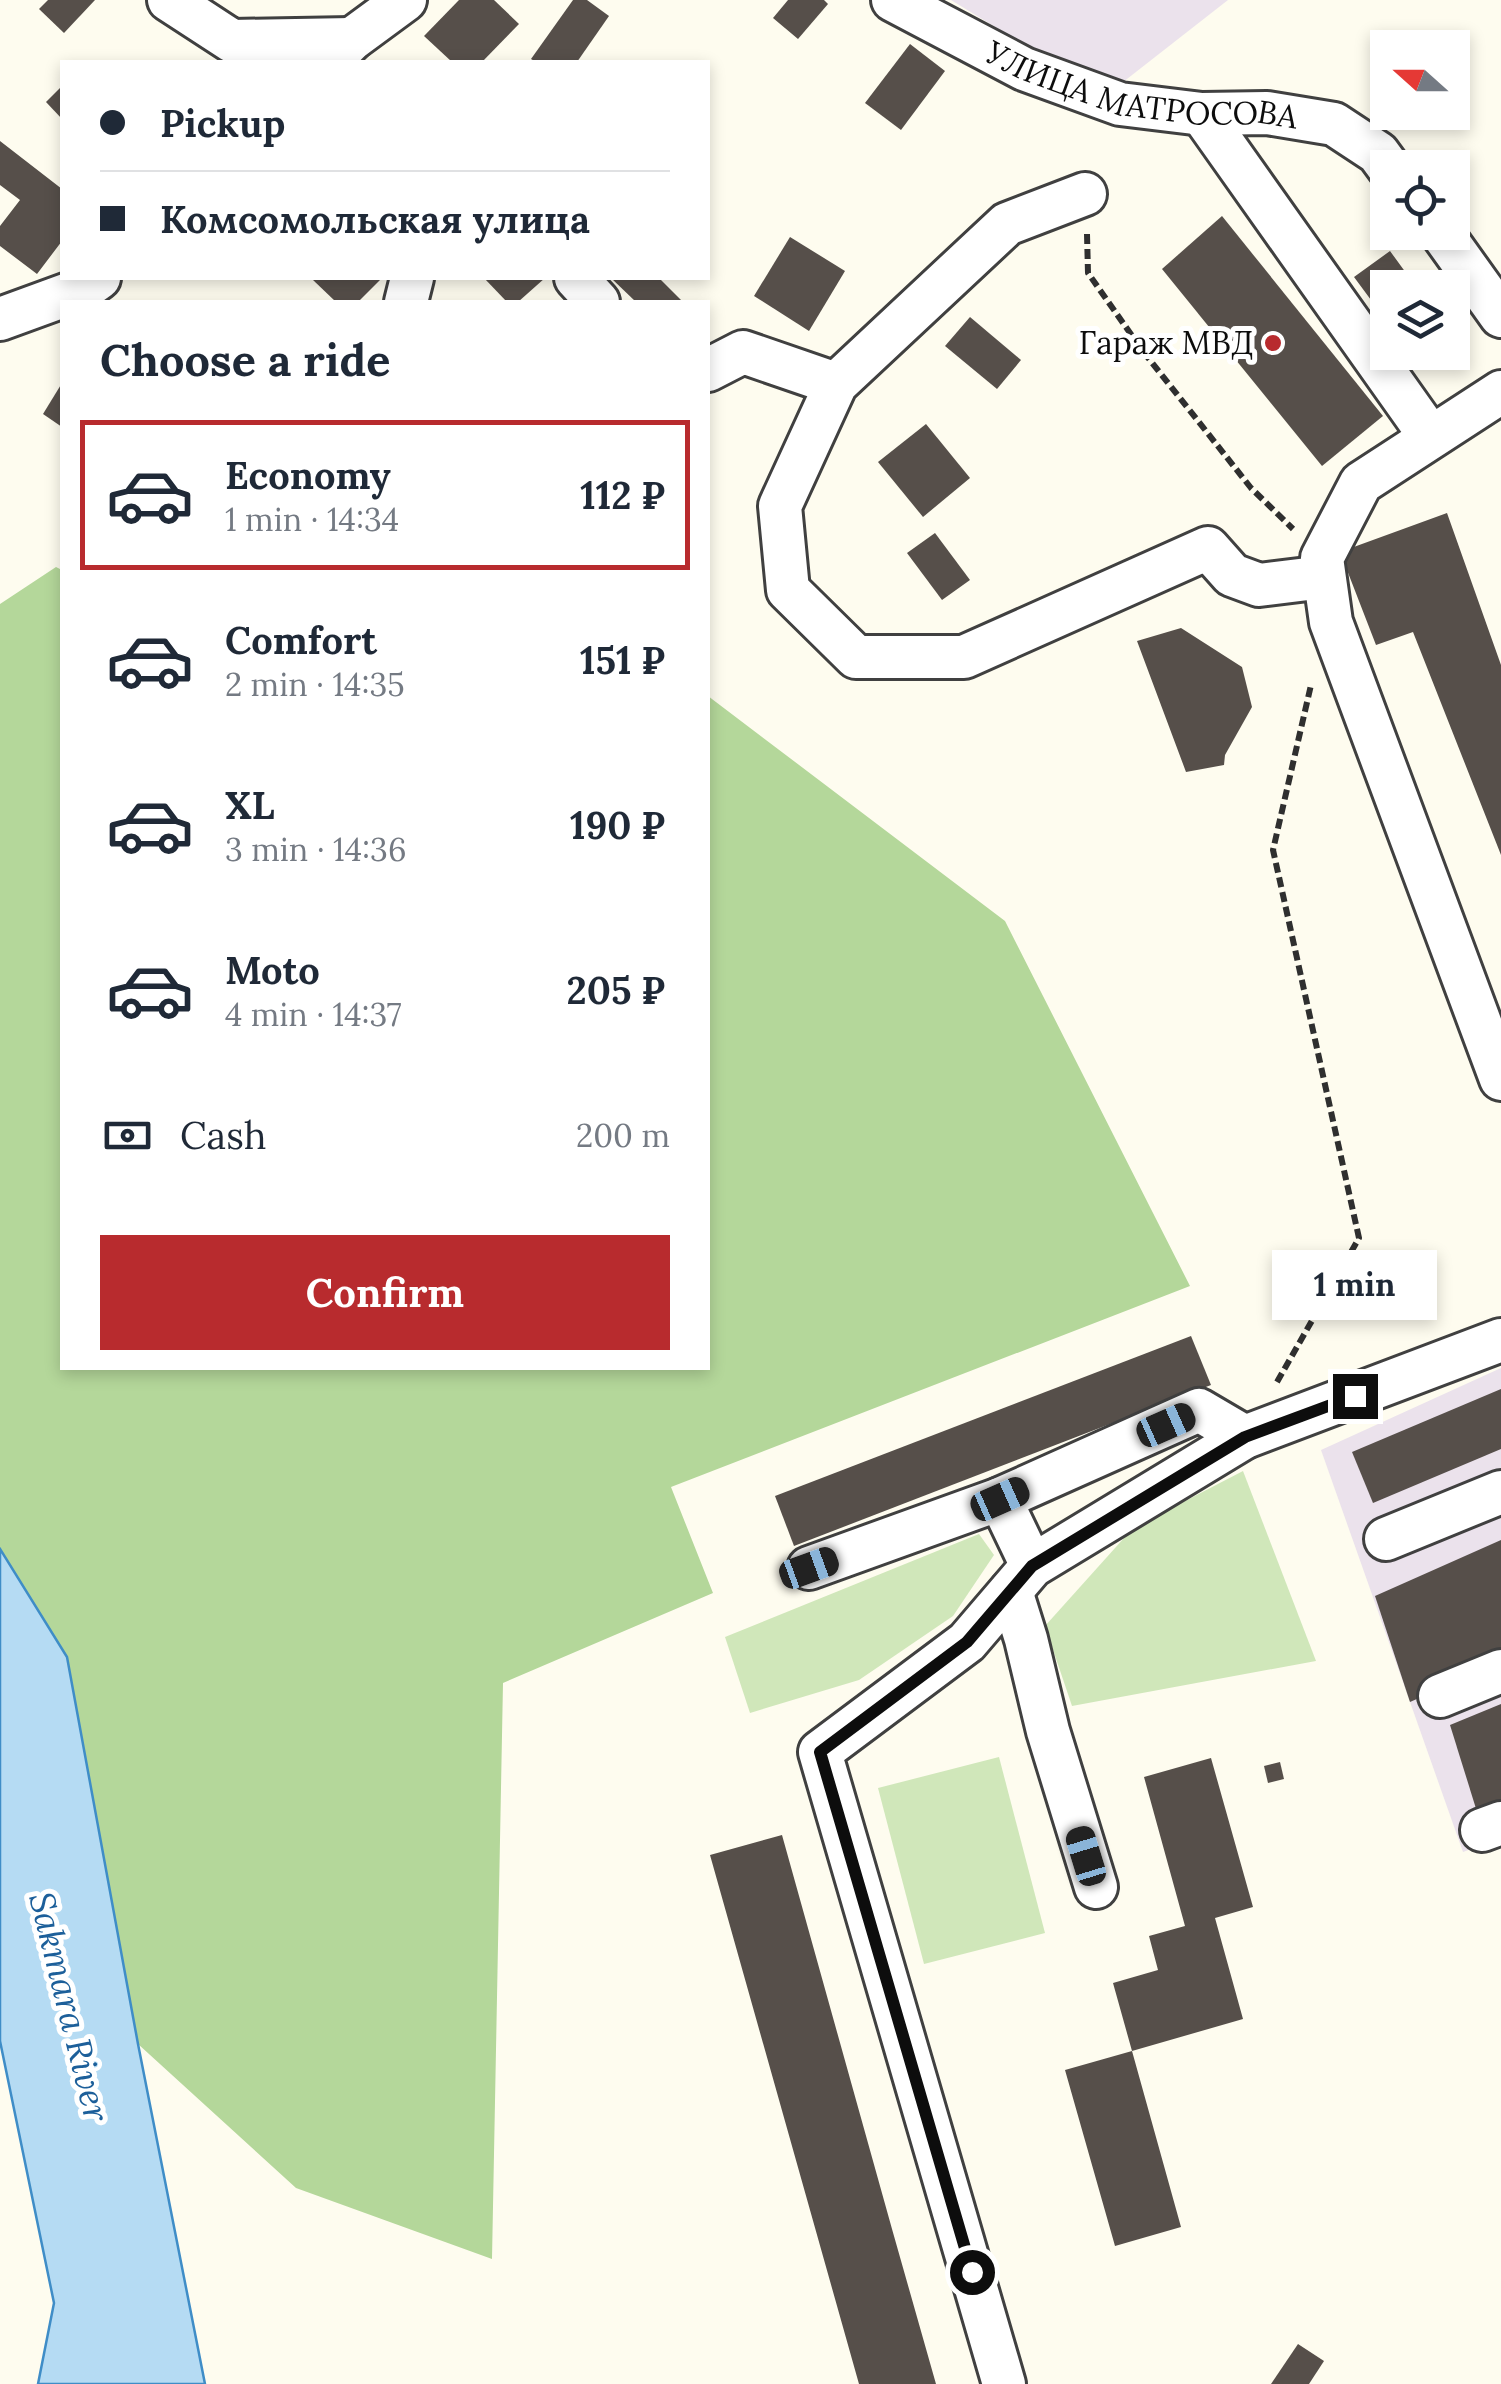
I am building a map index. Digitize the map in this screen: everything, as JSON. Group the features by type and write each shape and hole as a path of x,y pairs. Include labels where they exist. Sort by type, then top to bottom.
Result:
{"street":[{"path":"168,0 232,41 350,55 406,0"},
{"name":"УЛИЦА МАТРОСОВА","path":"893,0 1024,69 1120,104 1202,114 1268,113 1334,124 1373,150"},
{"path":"1202,114 1430,436"},
{"path":"1085,194 1007,224 836,384 780,506 788,590 856,658 964,656 1208,548 1232,575 1259,585 1323,567"},
{"path":"1454,250 1501,316"},
{"path":"0,319 85,288 95,280"},
{"path":"578,280 596,300"},
{"path":"710,369 742,352 836,384"},
{"path":"1501,392 1361,482 1323,567 1331,622 1501,1079"},
{"path":"1004,2384 820,1752 967,1642 1021,1578 1245,1437 1501,1340"},
{"path":"809,1568 1000,1499 1199,1410 1245,1437"},
{"path":"1386,1539 1501,1492"},
{"path":"1000,1499 1021,1578 1026,1639 1048,1731 1096,1887"},
{"path":"1440,1696 1501,1671"}],"path":[{"path":"1085,194 1088,273 1142,350 1250,488 1323,567"},
{"path":"1245,1437 1359,1238 1273,850 1308,694 1331,622"}],"shaded area":[{"path":"951,0 1228,0 1118,86 1083,81"},
{"path":"1501,1368 1501,1838 1463,1852 1321,1450"}],"green space":[{"path":"56,567 60,569 60,1370 710,1370 710,698 1005,921 1190,1286 671,1487 713,1593 503,1683 492,2259 296,2188 138,2044 67,1657 0,1549 0,604"},
{"path":"1243,1471 1316,1661 1072,1706 1045,1626 1133,1528"},
{"path":"979,1534 994,1555 953,1616 859,1680 750,1713 725,1637"},
{"path":"999,1757 1045,1933 924,1964 878,1788"}],"water":[{"name":"Sakmara River","path":"0,1549 67,1657 205,2384 38,2384 54,2303 0,2041"}],"building":[{"path":"48,0 95,0 64,33 39,9"},
{"path":"459,0 494,0 519,24 484,60 450,60 424,36"},
{"path":"573,0 587,0 609,16 578,60 531,59"},
{"path":"788,0 824,0 828,4 798,39 773,18"},
{"path":"910,44 945,71 901,130 865,103"},
{"path":"60,88 60,117 46,102"},
{"path":"0,141 60,187 60,244 37,274 0,246 0,226 20,200 0,185"},
{"name":"Гараж МВД","path":"1222,216 1383,416 1322,466 1162,269"},
{"path":"790,237 845,271 809,331 754,296"},
{"path":"1390,251 1404,270 1370,270 1370,299 1354,277"},
{"path":"313,280 380,280 360,300 334,300"},
{"path":"486,280 543,280 520,300 505,300"},
{"path":"613,280 661,280 681,300 634,300"},
{"path":"970,317 1021,360 997,389 945,346"},
{"path":"60,386 60,426 43,414"},
{"path":"926,424 970,478 923,517 878,462"},
{"path":"1447,513 1501,665 1501,855 1413,632 1376,645 1340,552"},
{"path":"935,533 970,580 942,600 907,553"},
{"path":"1181,628 1242,667 1252,707 1225,755 1224,765 1186,772 1137,641"},
{"path":"1191,1336 1211,1385 794,1546 775,1496"},
{"path":"1501,1389 1501,1449 1373,1503 1352,1452"},
{"path":"1501,1540 1501,1662 1410,1702 1375,1596"},
{"path":"1501,1704 1501,1806 1478,1815 1450,1725"},
{"path":"1211,1758 1253,1907 1215,1918 1243,2019 1132,2051 1113,1983 1158,1970 1149,1936 1185,1926 1144,1777"},
{"path":"1280,1762 1284,1779 1268,1783 1264,1766"},
{"path":"782,1835 936,2384 859,2384 710,1855"},
{"path":"1132,2051 1181,2227 1115,2246 1065,2070"},
{"path":"1298,2344 1324,2361 1309,2384 1271,2384"}],"place":[{"name":"Гараж МВД","path":"1273,343"}],"route":[{"path":"972,2272 820,1752 967,1642 1032,1566 1245,1437 1355,1396"}]}
